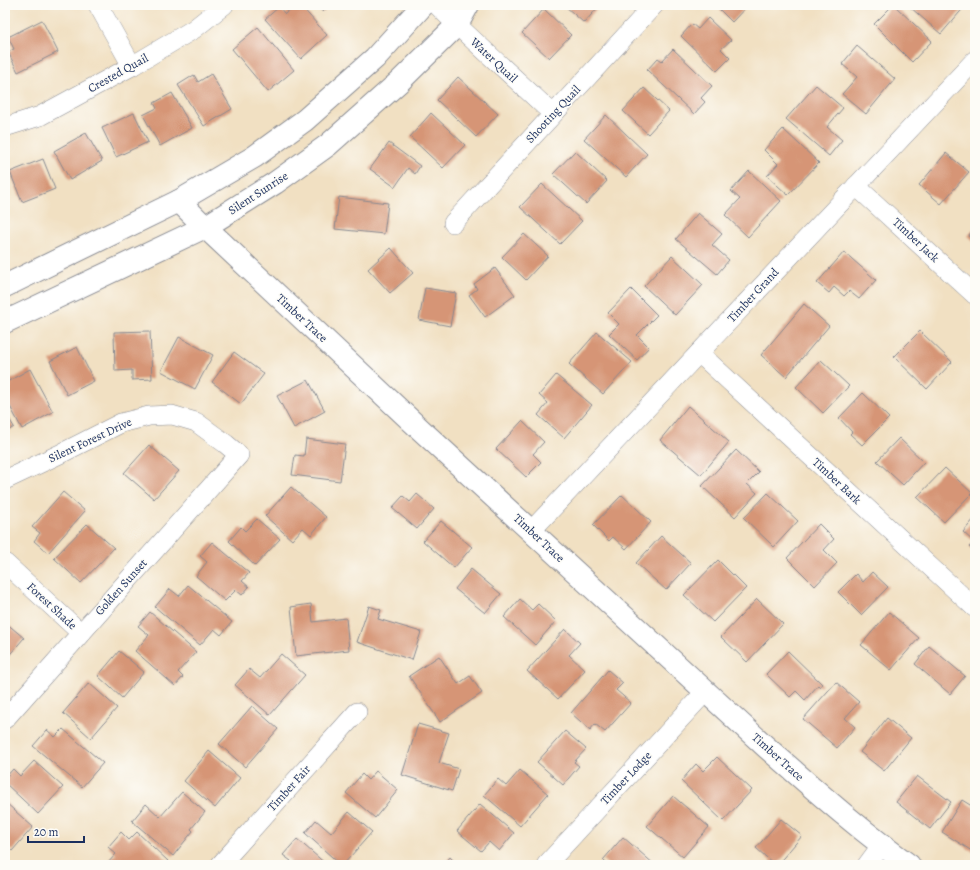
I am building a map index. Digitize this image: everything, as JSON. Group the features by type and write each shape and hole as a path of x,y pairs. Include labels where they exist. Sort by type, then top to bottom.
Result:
{"street":[{"path":"98,5 132,66"},
{"name":"Crested Quail","path":"5,127 40,116 132,66 194,29 224,5"},
{"path":"5,286 179,200 254,157 305,120 375,58 423,5"},
{"name":"Water Quail","path":"437,5 553,114"},
{"name":"Silent Sunrise","path":"5,322 205,227 275,183 328,145 399,82 457,25 468,5"},
{"name":"Shooting Quail","path":"453,223 654,5"},
{"name":"Timber Grand","path":"531,531 975,60"},
{"name":"Timber Jack","path":"856,186 975,295"},
{"name":"Timber Trace","path":"179,200 205,227 416,425 782,761 881,846 909,865"},
{"name":"Timber Bark","path":"699,353 975,608"},
{"name":"Silent Forest Drive","path":"5,480 121,423 149,416 172,415 196,422 226,444 238,455"},
{"name":"Golden Sunset","path":"5,719 238,455"},
{"name":"Forest Shade","path":"5,563 81,633"},
{"name":"Timber Lodge","path":"546,865 706,691"},
{"name":"Timber Fair","path":"220,865 358,712"},
{"path":"867,865 881,846"}],"building":[{"path":"295,5 300,5 327,35 301,59 265,19 279,7 285,14"},
{"path":"315,5 329,5 323,12"},
{"path":"564,5 600,5 584,23"},
{"path":"715,5 748,5 732,22"},
{"path":"893,5 932,41 912,62 874,24"},
{"path":"912,5 966,5 941,34 910,7"},
{"path":"544,9 571,35 549,58 522,33"},
{"path":"708,18 731,40 721,49 730,58 717,71 681,36 692,24 698,29"},
{"path":"42,20 58,52 18,72 8,52 14,49 8,37"},
{"path":"258,27 294,70 268,92 232,49"},
{"path":"857,46 895,79 866,114 842,94 857,77 842,64"},
{"path":"673,49 712,86 701,98 705,102 694,114 647,70 658,58 662,61"},
{"path":"211,74 232,109 204,126 178,85 194,75 198,82"},
{"path":"458,77 498,114 476,137 437,100"},
{"path":"816,85 843,108 827,127 842,140 829,156 786,119"},
{"path":"644,88 669,111 648,134 623,111"},
{"path":"172,93 192,128 160,146 143,115 157,108 154,103"},
{"path":"134,113 148,142 116,157 102,128"},
{"path":"431,113 465,145 443,168 410,137"},
{"path":"606,115 647,154 626,177 584,139"},
{"path":"783,129 819,163 788,195 767,176 778,164 764,150"},
{"path":"86,133 102,161 70,180 54,151"},
{"path":"389,143 420,166 415,174 408,168 395,187 370,169"},
{"path":"575,151 607,181 586,204 553,174"},
{"path":"946,153 969,172 941,204 919,185"},
{"path":"43,159 55,189 22,202 10,172"},
{"path":"749,171 781,201 748,237 725,215 740,199 731,191"},
{"path":"542,184 582,221 560,244 520,207"},
{"path":"339,197 388,203 384,234 335,229"},
{"path":"698,213 722,234 712,245 729,260 717,274 676,239"},
{"path":"975,228 975,242 968,236"},
{"path":"524,234 548,256 526,280 502,257"},
{"path":"391,248 413,273 390,293 368,269"},
{"path":"844,252 876,280 859,299 849,291 844,296 834,287 829,293 817,283"},
{"path":"672,256 703,285 675,315 644,286"},
{"path":"495,268 515,295 485,317 469,295 477,289 474,284"},
{"path":"425,288 456,293 450,326 419,320"},
{"path":"631,289 657,315 637,335 649,347 637,360 609,334 619,324 608,313"},
{"path":"804,304 829,326 786,377 761,355"},
{"path":"150,331 152,379 132,380 132,370 115,371 114,332"},
{"path":"920,331 952,362 927,389 894,357"},
{"path":"597,332 632,362 603,394 569,364"},
{"path":"179,337 213,355 195,389 161,371"},
{"path":"77,347 94,381 67,395 50,361"},
{"path":"234,352 264,374 241,404 212,382"},
{"path":"821,360 849,386 823,413 796,387"},
{"path":"30,369 53,412 22,429 5,397 5,383"},
{"path":"556,375 592,405 564,438 538,415 548,403 539,395"},
{"path":"308,380 325,411 294,428 277,396"},
{"path":"863,393 889,418 862,445 850,434 852,432 839,418"},
{"path":"688,406 729,442 701,475 660,440"},
{"path":"5,412 14,427 5,433"},
{"path":"522,421 544,442 533,454 541,462 526,477 496,449"},
{"path":"899,438 924,462 903,485 877,461"},
{"path":"306,439 345,444 340,481 292,475 295,455 304,456"},
{"path":"149,445 179,471 154,499 124,473"},
{"path":"736,450 759,472 747,484 757,493 735,517 702,486"},
{"path":"945,468 972,493 944,522 917,497"},
{"path":"291,487 326,517 311,535 303,528 292,540 265,516"},
{"path":"63,492 85,511 48,553 34,541 40,533 32,527"},
{"path":"768,493 798,521 774,547 744,518"},
{"path":"417,494 434,509 417,529 392,508 403,496 410,502"},
{"path":"622,495 651,522 626,549 613,537 609,541 593,525"},
{"path":"975,518 975,553 969,547 974,542 963,532"},
{"path":"257,519 280,539 255,566 229,541 241,527 245,531"},
{"path":"441,521 472,547 454,568 423,541"},
{"path":"87,524 114,548 81,583 54,558"},
{"path":"819,524 834,539 824,550 837,563 815,586 787,558"},
{"path":"661,536 691,563 666,590 636,563"},
{"path":"212,542 249,573 242,581 249,587 242,595 236,590 225,601 196,576 207,562 200,556"},
{"path":"718,560 746,588 713,622 684,595"},
{"path":"471,569 501,594 485,613 455,589"},
{"path":"872,572 888,587 861,615 838,592 856,574 863,582"},
{"path":"188,585 232,622 221,635 214,629 200,645 155,607 170,589 179,596"},
{"path":"520,599 532,610 538,604 556,621 535,645 504,617"},
{"path":"757,599 783,624 747,662 721,637"},
{"path":"311,604 313,622 346,618 349,650 296,656 291,607"},
{"path":"369,606 381,610 378,619 421,632 412,660 357,642"},
{"path":"150,612 196,652 178,672 183,677 175,686 135,651 149,635 138,626"},
{"path":"889,612 919,638 891,670 861,645"},
{"path":"5,622 24,638 5,660"},
{"path":"565,629 580,643 569,655 585,670 558,699 527,671"},
{"path":"929,646 965,676 950,694 915,664"},
{"path":"119,651 144,672 122,698 98,676"},
{"path":"788,651 822,684 820,687 818,685 805,700 796,691 790,697 766,674"},
{"path":"281,654 305,675 270,715 235,685 249,669 260,678"},
{"path":"439,656 458,684 470,676 482,693 440,722 409,676"},
{"path":"608,670 623,683 616,690 631,703 605,732 595,724 590,730 571,713"},
{"path":"836,682 859,702 845,718 855,727 837,748 803,719"},
{"path":"89,683 117,708 91,738 63,713"},
{"path":"252,706 278,729 245,767 219,744"},
{"path":"887,718 911,738 884,771 860,752"},
{"path":"418,724 449,733 439,763 459,769 452,791 402,775"},
{"path":"63,729 103,763 82,787 33,746 47,730 55,737"},
{"path":"565,731 586,749 574,762 579,766 563,785 537,762"},
{"path":"209,751 240,778 215,808 184,781"},
{"path":"717,757 752,790 723,821 681,781 696,764 703,771"},
{"path":"34,761 63,787 38,814 5,783 5,778 13,769 20,776"},
{"path":"520,770 548,794 520,826 484,795 498,779 506,786"},
{"path":"376,771 398,790 375,818 346,793 362,774 368,780"},
{"path":"917,776 951,802 930,829 896,802"},
{"path":"182,792 205,812 191,829 193,831 173,856 132,821 146,804 160,817"},
{"path":"673,796 709,827 683,857 647,826"},
{"path":"962,800 975,808 975,853 942,832"},
{"path":"5,802 33,827 12,851 5,845"},
{"path":"480,804 514,833 499,851 489,842 481,851 457,831"},
{"path":"349,812 372,832 343,865 341,865 305,833 316,820 331,833"},
{"path":"781,819 802,836 777,865 775,865 756,848"},
{"path":"121,832 129,840 137,832 168,861 164,865 106,865 116,854 108,847"},
{"path":"623,837 655,865 608,865 603,860"},
{"path":"297,839 327,865 287,865 291,861 283,855"},
{"path":"450,857 458,865 443,865"}]}
